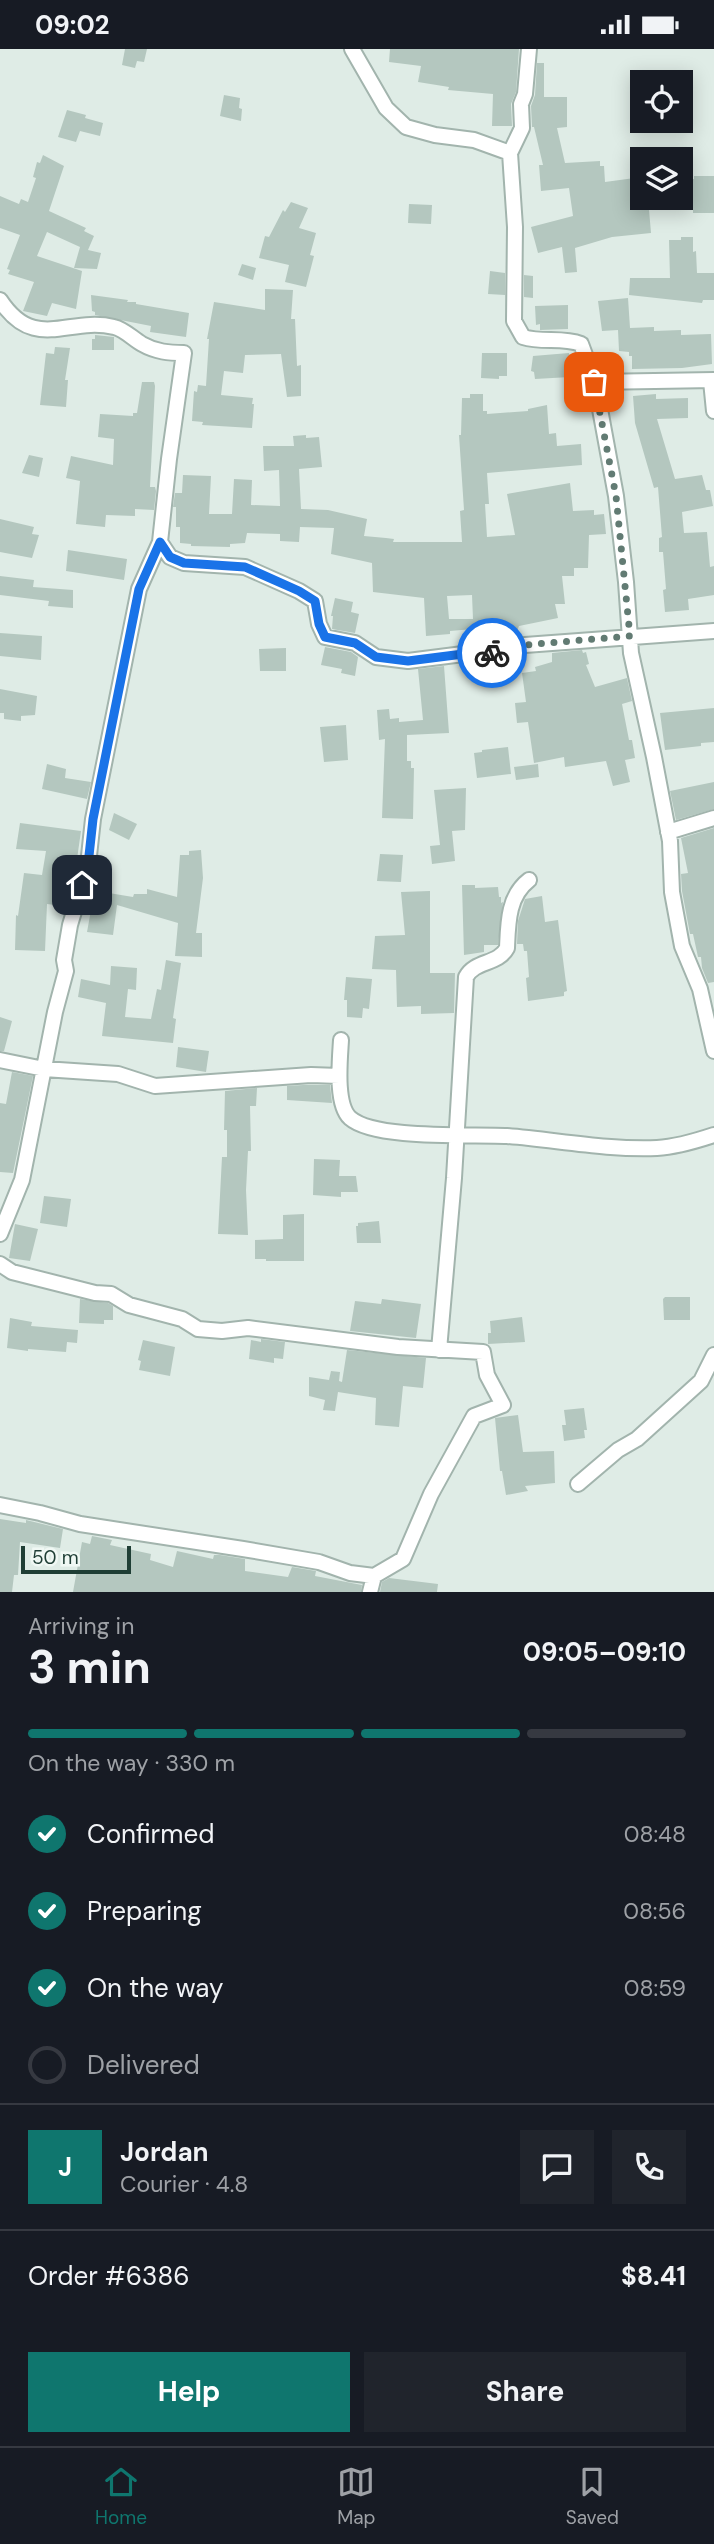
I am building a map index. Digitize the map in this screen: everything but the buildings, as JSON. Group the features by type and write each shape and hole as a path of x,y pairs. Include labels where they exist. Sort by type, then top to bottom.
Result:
{"street":[{"path":"352,49 386,108 406,127 435,135 474,140 510,153"},
{"path":"529,49 525,94 521,104 522,128 510,153 515,227 513,321 523,337 535,340 567,339 581,344 594,382 616,496 631,653 668,832 672,892 682,946 700,989 714,1051"},
{"path":"0,300 9,314 20,323 40,329 60,330 89,325 116,327 152,349 184,353 160,542 139,589 93,819 88,865 70,925 64,960 66,971 55,1012 22,1180 0,1234"},
{"path":"594,382 713,381 714,411"},
{"path":"160,542 170,557 184,563 245,567 299,591 315,601 319,624 325,637 355,643 376,657 408,661 471,653 482,656 525,645 714,631"},
{"path":"668,832 714,818"},
{"path":"439,1350 466,977 470,970 503,956 507,948 513,898 529,880"},
{"path":"341,1040 339,1076 342,1098 348,1116 361,1125 456,1136 505,1136 618,1147 659,1148 714,1136"},
{"path":"0,1061 44,1069 118,1074 155,1086 311,1075 339,1076"},
{"path":"0,1264 12,1272 95,1293 111,1294 129,1305 181,1319 198,1329 222,1331 248,1328 439,1350 484,1352 487,1375 503,1405 474,1416 431,1494 403,1559 374,1576 243,1549 80,1524 0,1505"},
{"path":"578,1484 618,1450 637,1439 701,1381 714,1355"},
{"path":"370,1592 374,1576"}],"way so far":[{"path":"492,653 525,645 630,636 616,496 594,382"}],"route":[{"path":"82,885 88,865 93,819 139,589 160,542 170,557 184,563 245,567 299,591 315,601 319,624 325,637 355,643 376,657 408,661 492,653"}]}
